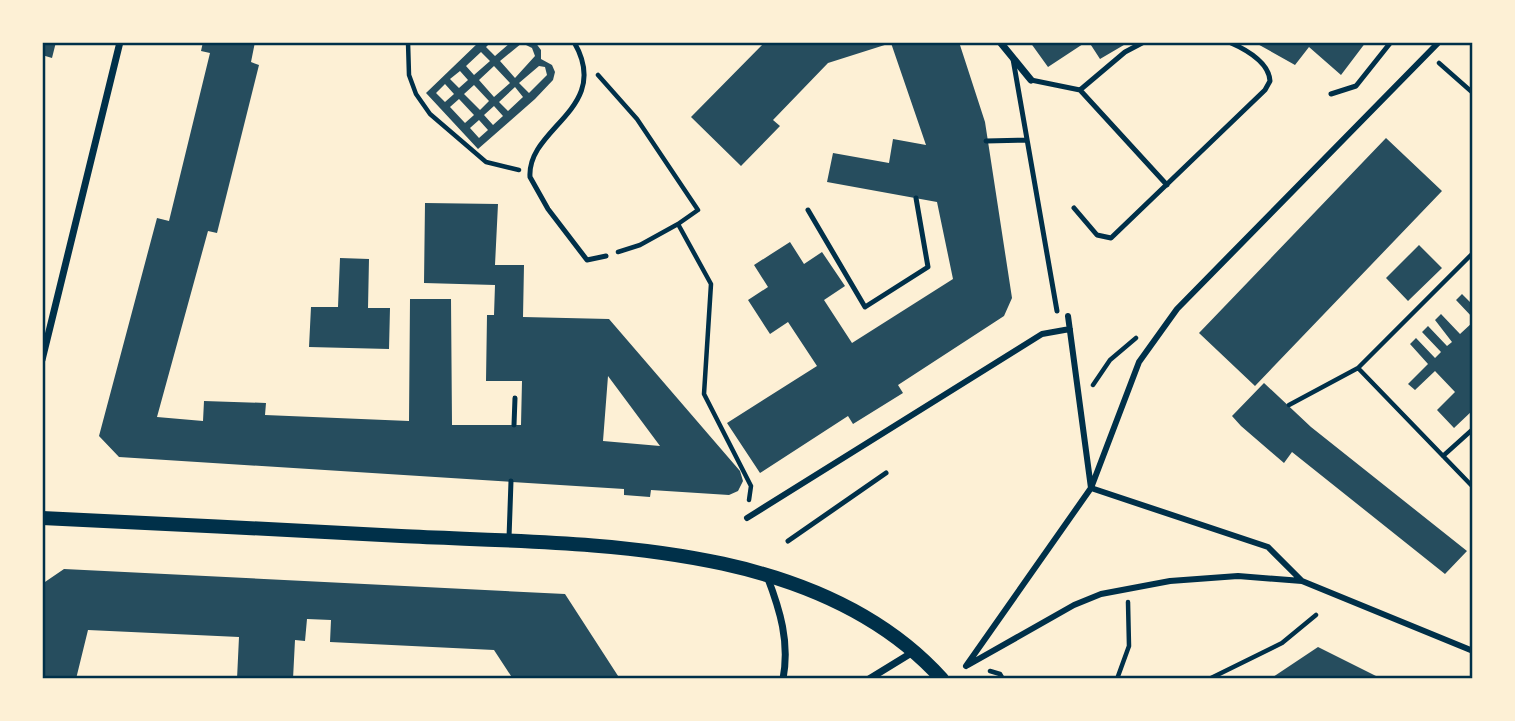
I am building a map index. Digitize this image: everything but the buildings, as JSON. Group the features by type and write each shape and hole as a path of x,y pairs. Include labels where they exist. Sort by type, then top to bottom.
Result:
{"main road":[{"path":"42,518 631,549 767,576 823,594 877,621 916,650 942,679"}],"street":[{"path":"42,360 120,42"},
{"path":"1000,42 1031,80"},
{"path":"1439,42 1177,309 1139,362 1091,488 966,666 1074,605 1128,587 1238,576 1302,581 1431,631 1473,651"},
{"path":"1068,316 1091,488"},
{"path":"747,519 1042,334 1070,329"},
{"path":"1091,488 1268,547 1302,581"},
{"path":"767,576 781,615 787,648 783,679"},
{"path":"869,679 916,650"}],"lane":[{"path":"574,42 584,59 580,96 537,152 529,171 532,185 587,260 606,256"},
{"path":"1080,90 1125,52 1144,42"},
{"path":"1074,208 1097,235 1111,238 1269,84 1270,74 1265,67 1242,48 1229,42"},
{"path":"1331,94 1356,86 1391,42"},
{"path":"1013,59 1025,140 1057,311"},
{"path":"1031,80 1080,90 1167,185"},
{"path":"986,141 1025,140"},
{"path":"808,209 865,307 928,267 916,198"},
{"path":"514,425 515,398"},
{"path":"788,541 886,474"},
{"path":"508,541 511,481"}],"path":[{"path":"408,42 410,75 416,94 430,114 486,162 529,171"},
{"path":"1428,54 1473,93"},
{"path":"584,59 637,119 698,210 640,245 606,256"},
{"path":"678,224 710,284 704,394 751,486 747,519"},
{"path":"1289,405 1358,368 1473,253"},
{"path":"1080,411 1110,360 1134,339"},
{"path":"1358,368 1473,487"},
{"path":"1443,456 1473,429"},
{"path":"1117,679 1129,646 1128,587"},
{"path":"1209,679 1282,643 1316,615"}]}
